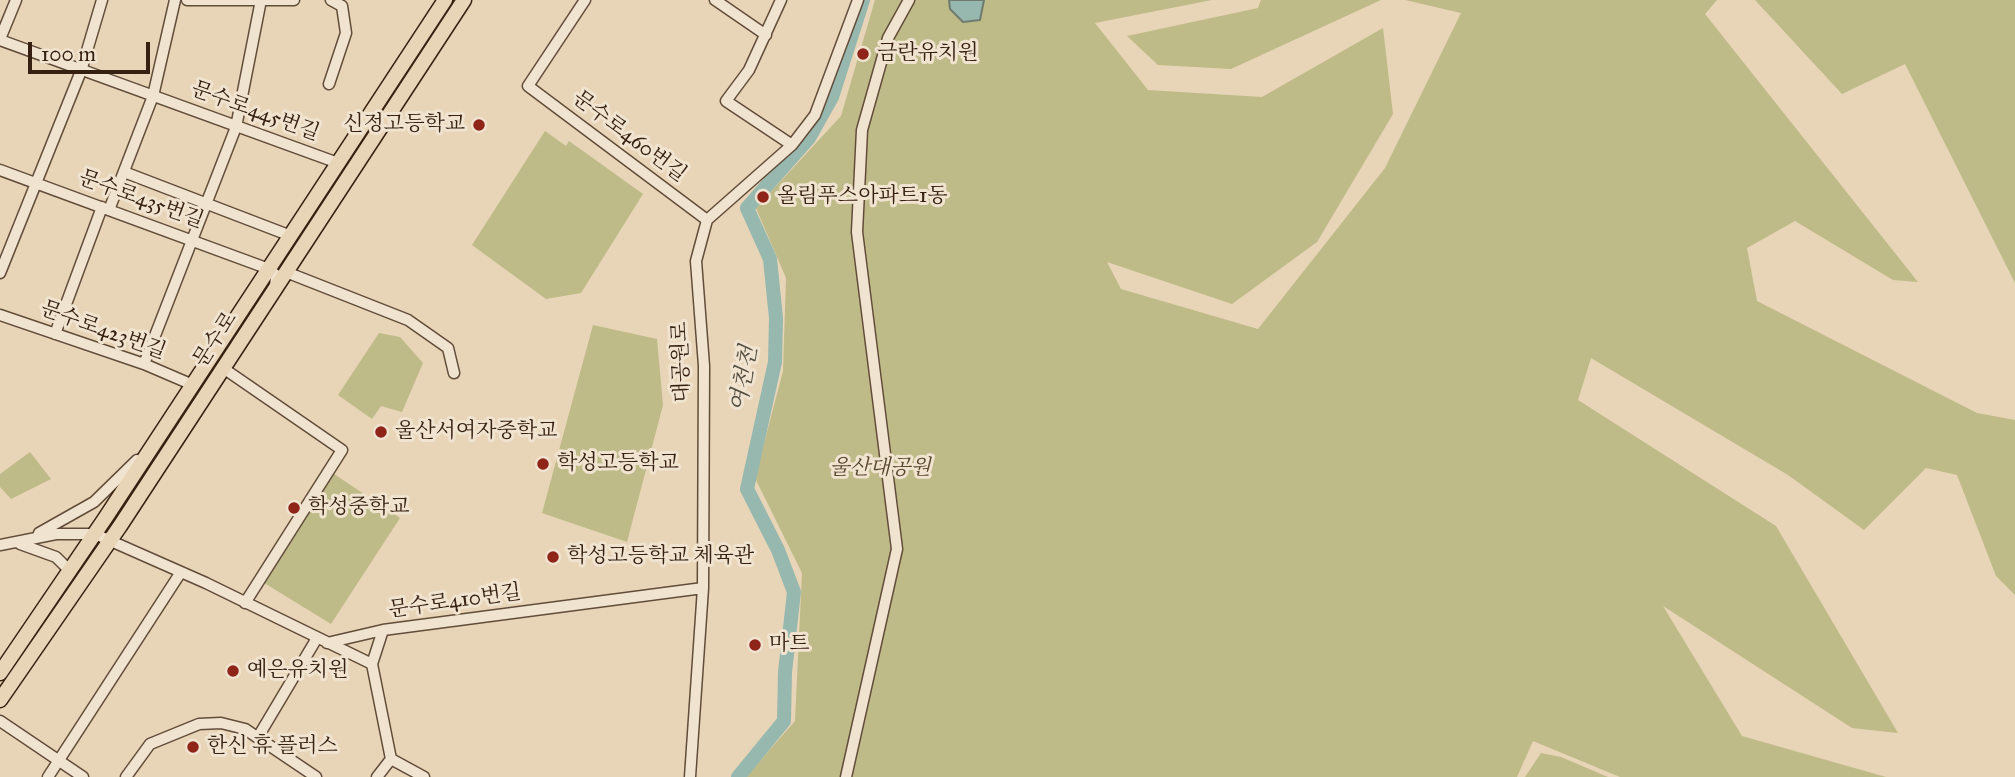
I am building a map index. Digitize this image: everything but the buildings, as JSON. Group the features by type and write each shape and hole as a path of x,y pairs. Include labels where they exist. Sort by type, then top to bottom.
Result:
{"main road":[{"name":"문수로","path":"0,673 193,386 445,0"},
{"name":"문수로","path":"0,700 111,539 432,49 461,0"},
{"path":"418,41 427,29 436,28 438,34 432,49"},
{"path":"309,209 303,222 304,230 311,229 321,218"}],"street":[{"path":"0,40 16,0"},
{"path":"0,273 81,71 102,0"},
{"path":"55,334 124,172 153,96 175,0"},
{"path":"187,0 293,0"},
{"path":"329,84 346,33 342,6 331,0"},
{"name":"문수로460번길","path":"585,0 528,86 707,220"},
{"path":"715,0 766,35"},
{"path":"781,0 749,70 726,101 792,145"},
{"path":"707,220 792,145 816,115 858,4 846,0"},
{"path":"846,777 897,549 857,232 862,130 888,38 909,0"},
{"path":"144,364 236,127 261,1"},
{"name":"문수로445번길","path":"0,40 338,163"},
{"name":"문수로435번길","path":"0,170 192,238 269,269"},
{"path":"124,172 290,236"},
{"name":"대공원로","path":"690,777 703,588 704,366 696,261 707,220"},
{"path":"269,269 276,277 275,289"},
{"path":"286,272 408,320 448,348 454,373"},
{"name":"문수로423번길","path":"0,315 144,364 193,386"},
{"path":"223,368 342,450 245,603"},
{"path":"17,543 64,521 94,502 159,437"},
{"path":"0,545 56,534 95,534 111,539 372,664 391,759 377,777"},
{"path":"17,543 56,557 70,570"},
{"path":"48,777 181,572"},
{"name":"문수로410번길","path":"372,664 383,630 703,588"},
{"path":"258,737 322,640 383,630"},
{"path":"0,721 83,777"},
{"path":"126,777 150,744 199,724 234,724 258,737 316,777"},
{"path":"391,759 424,777"}],"green space":[{"name":"울산대공원","path":"875,0 1212,0 1095,23 1148,90 1262,97 1383,28 1393,114 1317,242 1232,304 1107,262 1121,289 1258,329 1385,168 1461,13 1405,0 1717,0 1705,14 1918,282 1893,280 1795,221 1747,248 1757,301 1977,413 2015,420 2015,595 1996,576 1957,475 1926,468 1864,530 1788,475 1591,358 1578,400 1776,526 1898,733 1852,728 1663,606 1742,736 1886,777 1620,777 1533,741 1517,777 746,777 795,721 802,573 755,478 783,371 786,278 756,208 841,116"},
{"path":"1261,0 1381,0 1231,69 1158,65 1127,36 1258,8"},
{"path":"1755,0 2015,0 2015,283 1905,64 1842,94"},
{"path":"545,131 566,146 569,141 643,194 581,293 546,299 472,245"},
{"path":"593,325 657,339 663,405 627,542 542,513"},
{"path":"379,333 400,337 423,363 402,412 381,406 372,419 338,395"},
{"path":"30,452 51,479 11,499 0,487 0,474"},
{"path":"331,472 400,518 331,624 261,581"},
{"path":"1541,753 1561,757 1608,777 1525,777"}],"water":[{"path":"949,0 984,0 980,20 963,22 950,9"}],"waterway":[{"name":"여천천","path":"738,777 784,721 785,672 794,592 778,550 747,489 775,362 776,318 770,259 747,208 809,138 832,97 863,0"}],"place":[{"name":"금란유치원","path":"863,54"},
{"name":"신정고등학교","path":"479,125"},
{"name":"올림푸스아파트1동","path":"763,197"},
{"name":"울산서여자중학교","path":"381,432"},
{"name":"학성고등학교","path":"543,464"},
{"name":"학성중학교","path":"294,508"},
{"name":"학성고등학교 체육관","path":"553,557"},
{"name":"마트","path":"755,645"},
{"name":"예은유치원","path":"233,671"},
{"name":"한신 휴 플러스","path":"193,747"}]}
